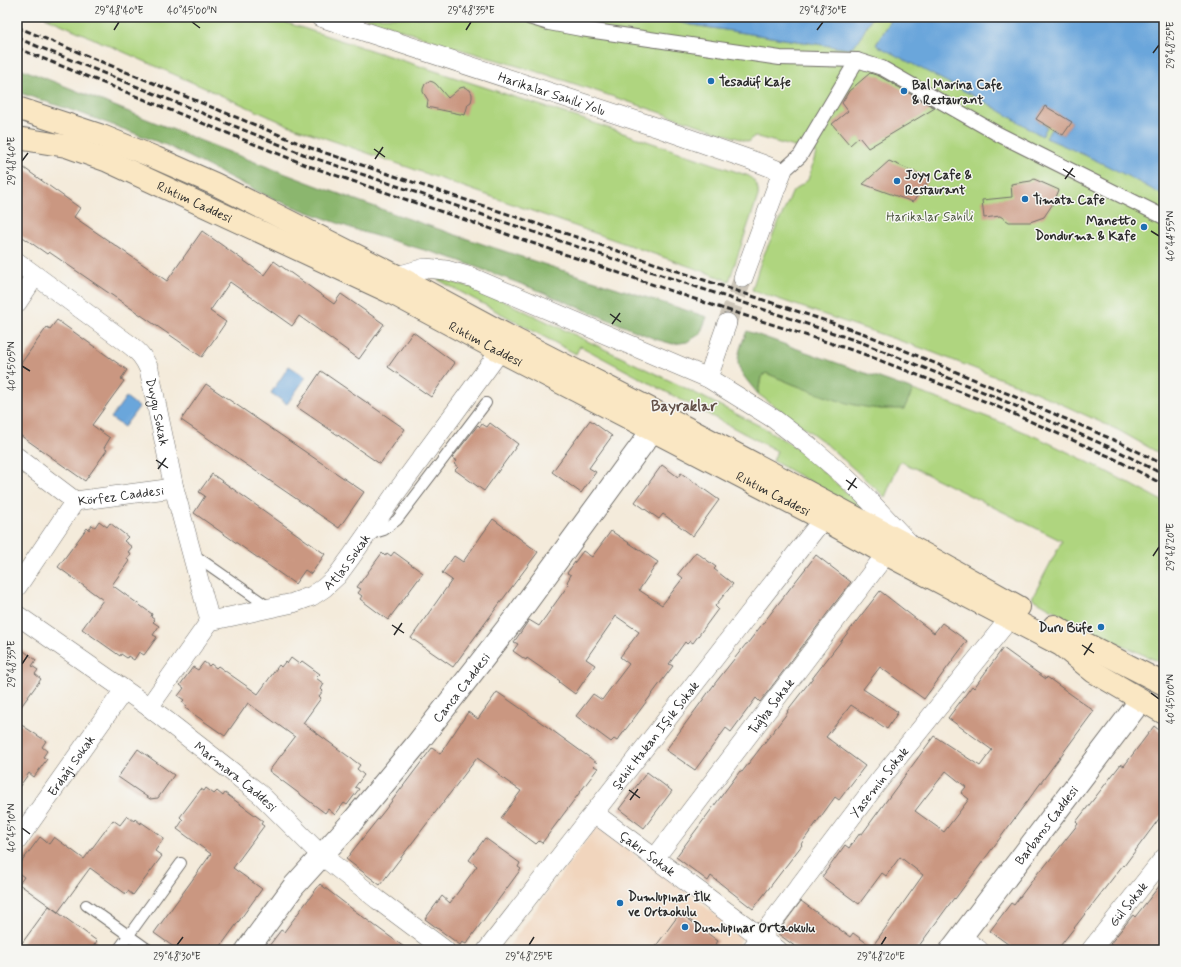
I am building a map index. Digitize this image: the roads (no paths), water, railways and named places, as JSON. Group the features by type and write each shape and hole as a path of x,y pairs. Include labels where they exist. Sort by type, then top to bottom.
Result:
{"main road":[{"name":"Rıhtım Caddesi","path":"17,108 102,136 215,184 505,344 657,423 915,549 1090,646 1164,684"},
{"name":"Rıhtım Caddesi","path":"17,138 66,146 108,160 393,283"},
{"name":"Rıhtım Caddesi","path":"657,423 886,554 1061,646 1094,672 1164,713"}],"street":[{"name":"Harikalar Sahili Yolu","path":"320,17 654,127 782,172"},
{"name":"Harikalar Sahili Yolu","path":"357,17 758,152 782,172"},
{"path":"529,17 549,23 581,29 780,58 857,60 882,68 998,134 1164,217"},
{"path":"743,278 782,172 800,156 857,60"},
{"name":"Duygu Sokak","path":"17,262 130,346 140,354 145,361 149,369 174,488 210,620"},
{"name":"Rıhtım Caddesi","path":"393,283 425,268 446,270 471,277 708,378 774,418 842,474 915,549 940,582"},
{"path":"17,303 35,276"},
{"path":"708,378 727,323"},
{"name":"Atlas Sokak","path":"210,620 293,603 312,596 324,588 336,576 505,344"},
{"name":"Canca Caddesi","path":"247,950 294,886 352,822 416,745 518,614 657,423"},
{"path":"17,457 75,501"},
{"name":"Körfez Caddesi","path":"17,587 75,501 174,488"},
{"name":"Şehit Hakan Işık Sokak","path":"487,950 823,519"},
{"name":"Tuğba Sokak","path":"655,858 886,554"},
{"name":"Marmara Caddesi","path":"17,615 149,707 226,767 261,795 321,855 445,950"},
{"name":"Yasemin Sokak","path":"756,943 878,782 1010,618"},
{"path":"149,707 210,620"},
{"name":"Erdağı Sokak","path":"17,840 124,690"},
{"name":"Barbaros Caddesi","path":"956,943 1141,700"},
{"name":"Çakır Sokak","path":"594,813 655,858 756,943 778,950"},
{"name":"Gül Sokak","path":"1091,950 1164,858"},
{"path":"956,943 978,950"}],"lane":[{"path":"365,536 384,530 397,520 486,403"},
{"path":"191,553 270,608"},
{"path":"118,950 180,863"},
{"path":"86,904 149,950"}],"water":[{"path":"655,17 872,17 859,40 849,49 692,25"},
{"path":"893,17 1164,17 1164,196 1106,165 1046,138 1051,129 1063,135 1072,122 1045,106 1036,119 1047,127 1042,136 987,103 876,45"},
{"path":"289,366 306,377 287,404 271,393"},
{"path":"126,397 139,407 124,427 111,418"}],"tunnel":[{"path":"727,323 743,278"}],"railway":[{"path":"17,27 311,148 865,334 1123,444 1164,465"},
{"path":"17,38 308,156 863,343 993,396 1118,451 1164,475"},
{"path":"17,48 306,165 712,305 861,353 989,403 1113,458 1164,485"}],"place":[{"name":"Tesadüf Kafe","path":"711,81"},
{"name":"Bal Marina Cafe & Restaurant","path":"904,91"},
{"name":"Joyy Cafe & Restaurant","path":"897,181"},
{"name":"Timata Cafe","path":"1025,199"},
{"name":"Manetto Dondurma & Kafe","path":"1144,227"},
{"name":"Duru Büfe","path":"1101,627"},
{"name":"Dumlupınar İlk ve Ortaokulu","path":"620,903"},
{"name":"Dumlupınar Ortaokulu","path":"685,927"}],"district":[{"name":"Bayraklar","path":"684,406"}],"park label":[{"name":"Harikalar Sahili","path":"930,216"}]}
